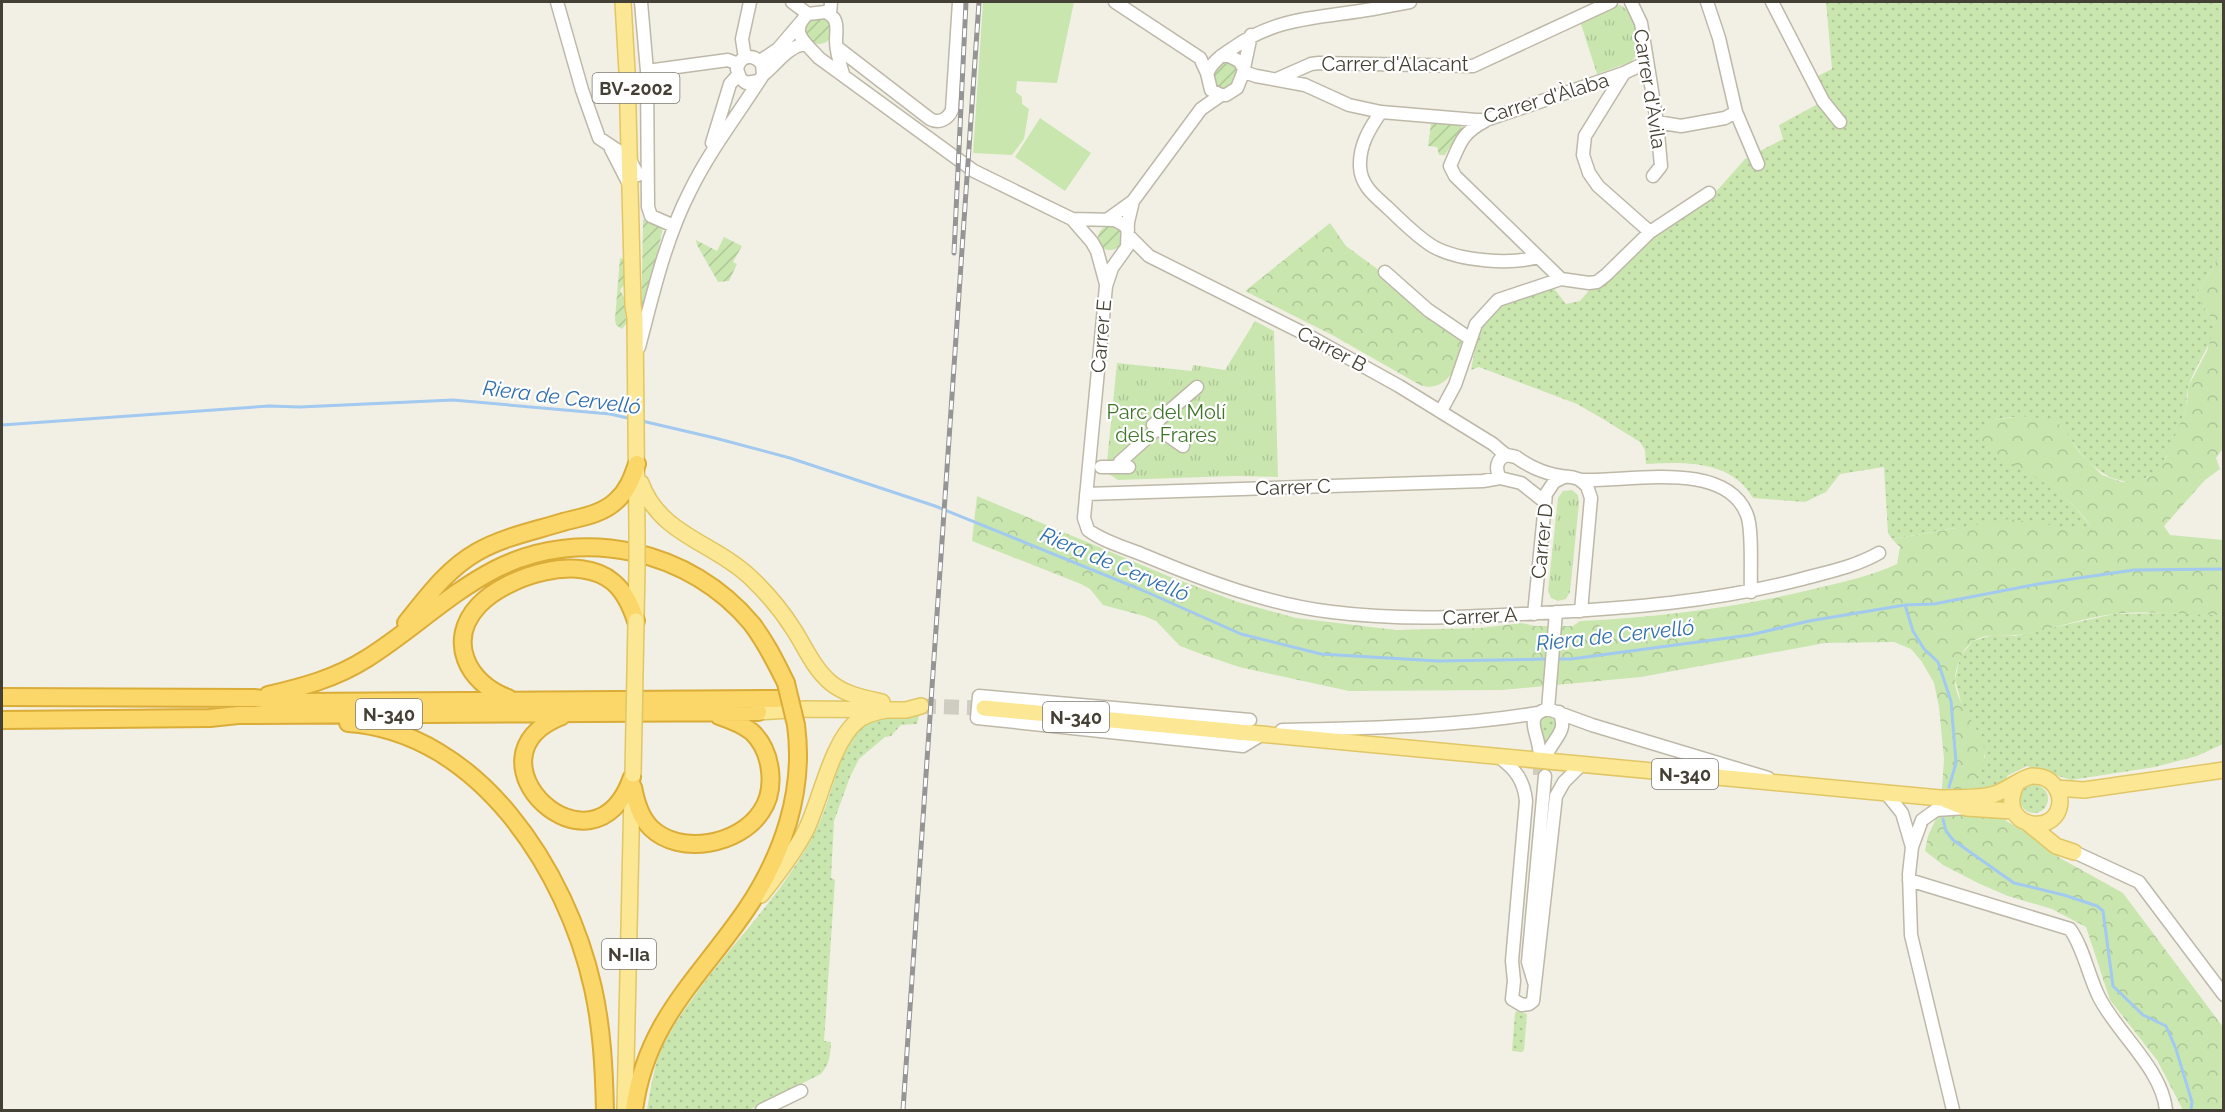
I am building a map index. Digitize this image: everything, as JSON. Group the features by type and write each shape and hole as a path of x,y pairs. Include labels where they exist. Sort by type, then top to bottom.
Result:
{"highway":[{"path":"392,642 428,596 460,563 498,542 604,510 624,494 637,463"},
{"path":"254,699 320,682 349,669 392,642 464,587 508,563 556,550 615,549 642,554 674,564 716,590 752,625 774,658 786,683 796,725 798,774 792,811 772,863 744,912 687,985 657,1032 644,1065 634,1110"},
{"path":"514,700 489,690 471,672 466,661 464,632 472,614 494,592 529,576 568,568 596,572 620,588 636,621"},
{"name":"N-340","path":"2,697 254,699 289,702 778,699"},
{"path":"633,780 637,805 644,819 656,833 674,842 708,843 731,836 754,820 761,812 769,794 766,753 757,737 740,724 707,712"},
{"name":"N-340","path":"2,720 210,718 238,715 759,712"},
{"path":"568,713 542,726 530,740 524,759 525,776 533,794 550,810 568,818 598,817 619,803 633,780"},
{"path":"210,718 238,722 341,723 382,728 427,746 474,778 503,807 546,868 565,904 582,947 593,987 602,1042 605,1110"}],"main road":[{"name":"BV-2002","path":"623,2 631,177"},
{"name":"BV-2002","path":"631,2 631,177 637,463"},
{"name":"N-IIa","path":"627,1110 637,463"},
{"path":"637,463 648,501 661,517 678,530 735,564 770,598 830,682 856,696 884,706"},
{"name":"N-340","path":"778,699 884,706"},
{"path":"744,912 774,879 801,838 818,804 835,756 847,732 864,717 884,706"},
{"name":"N-340","path":"759,712 884,706"},
{"name":"N-340","path":"984,708 1886,793 1967,808 2013,811"},
{"name":"N-340","path":"1934,802 1987,796 2016,786 2023,779 2040,776 2048,779 2056,788 2084,790 2223,770"},
{"path":"2016,786 2012,794 2013,811 2019,819 2029,824 2056,846 2074,852"},
{"path":"2056,788 2058,808 2055,832 2074,852"},
{"name":"N-340","path":"2029,824 2041,824 2051,819 2058,808 2084,790"}],"street":[{"path":"557,2 599,138 629,158"},
{"path":"641,2 647,71 648,207 651,216 674,226"},
{"path":"750,2 742,39 740,65 746,83 760,78 791,48 828,48 837,44"},
{"path":"792,2 804,18"},
{"path":"837,44 930,119 938,121 952,110 959,2"},
{"path":"1115,2 1200,58 1229,56 1239,61 1244,69 1256,76"},
{"path":"1201,109 1208,79 1219,58 1251,35 1284,23 1308,18 1410,2"},
{"name":"Carrer d'Alacant","path":"1237,88 1277,78 1311,64 1473,66 1611,2"},
{"name":"Carrer d'Àvila","path":"1632,2 1641,22 1657,122 1661,166 1653,176"},
{"path":"1707,2 1719,39 1736,112 1758,164"},
{"path":"1772,2 1823,101 1840,122"},
{"path":"760,61 778,49 804,18 830,8 837,23 837,44 843,74"},
{"path":"804,18 800,35 808,47 833,69 843,74 974,171 1072,219 1095,246 1108,256 1120,254 1127,247 1133,201"},
{"path":"1200,58 1214,93 1226,95 1237,88 1244,69 1251,35"},
{"path":"1246,56 1256,76"},
{"path":"636,357 674,226 717,132 730,84 740,65 753,57 760,61 763,68 760,78 703,166"},
{"path":"647,71 728,60 740,65"},
{"name":"Carrer d'Àlaba","path":"1256,76 1298,79 1305,85 1349,105 1381,112 1467,124 1486,120 1624,73 1647,62"},
{"path":"1305,85 1304,71 1311,64"},
{"path":"1624,73 1585,136 1583,155 1589,173 1598,186 1650,232"},
{"path":"1095,246 1094,229 1133,201 1201,109 1221,95"},
{"path":"1381,112 1366,135 1360,168 1364,183 1379,200 1422,238 1446,252 1498,261 1538,257"},
{"path":"1657,122 1681,126 1725,118 1736,112"},
{"path":"1467,124 1450,166 1455,176 1561,279"},
{"path":"606,143 628,141"},
{"path":"606,143 631,177"},
{"path":"1440,411 1455,385 1469,338 1476,324 1498,300 1561,279 1589,284 1597,282 1606,276 1650,232 1709,193"},
{"path":"1072,219 1120,222 1128,233"},
{"name":"Carrer B","path":"1128,233 1149,256 1309,336 1399,386 1520,462 1580,480 1681,477 1706,482 1728,492 1738,501 1747,515 1751,592"},
{"name":"Carrer E","path":"1095,246 1106,286"},
{"name":"Carrer B","path":"1120,254 1149,256"},
{"name":"Carrer E","path":"1088,530 1084,518 1106,286 1120,254"},
{"path":"1385,272 1428,310 1469,338"},
{"path":"1183,446 1154,425 1197,387"},
{"path":"1101,467 1123,467 1120,462 1158,428"},
{"path":"1507,455 1502,457 1497,466 1500,478 1529,488 1545,502"},
{"path":"1514,481 1521,472 1520,462"},
{"name":"Carrer D","path":"1534,614 1545,502 1551,485 1564,477"},
{"name":"Carrer C","path":"1086,494 1472,482 1500,478"},
{"path":"1580,480 1587,486 1591,498 1581,611"},
{"name":"Carrer A","path":"1088,530 1196,577 1272,600 1301,607 1386,618 1464,618 1534,614 1556,617 1581,611 1691,602 1751,592 1859,564 1879,553"},
{"path":"1549,708 1563,722 1563,728 1544,750 1533,725 1549,708 1556,617"},
{"path":"1250,720 980,696 977,718 1243,746 1261,735"},
{"path":"1231,732 1384,727 1506,718 1549,708 1592,725 1789,784"},
{"path":"1499,757 1519,775 1525,788 1526,801 1512,961 1514,981 1512,999 1522,1005 1533,1001 1539,963 1553,805 1559,789 1581,765"},
{"path":"1514,981 1522,962 1542,776 1528,962 1535,984"},
{"path":"1886,793 1902,813 1912,848"},
{"path":"1934,802 1922,820 1912,848 1909,880 1911,935 1953,1110"},
{"path":"2074,852 2139,882 2223,995"},
{"path":"1909,880 2070,929 2076,938 2097,994 2106,1011 2155,1077 2166,1110"},
{"path":"598,1110 604,1083"},
{"path":"762,1110 801,1091"}],"green space":[{"path":"983,2 1074,2 1057,83 1017,81 1016,92 1022,97 1022,104 1029,109 1024,139 1012,155 973,153"},
{"path":"1826,2 2223,2 2223,257 2216,261 2196,296 2215,323 2209,344 2189,384 2187,406 2166,457 2158,469 2148,477 2128,482 2117,480 2096,468 2082,455 2057,422 2012,417 1994,420 1987,447 2053,487 2075,507 2094,531 1955,528 1892,539 1888,533 1884,467 1840,474 1826,492 1805,502 1753,498 1744,486 1720,470 1691,464 1646,464 1645,450 1640,442 1577,404 1479,367 1471,370 1479,327 1500,305 1552,286 1566,304 1580,301 1592,287 1650,236 1714,194 1745,159 1783,139 1779,125 1827,99 1816,77 1832,69"},
{"path":"1620,5 1632,19 1640,51 1631,62 1597,74 1580,21 1611,6"},
{"path":"819,18 828,22 832,31 828,40 819,44 810,40 806,31 810,22"},
{"path":"1224,62 1234,62 1238,70 1232,85 1223,89 1215,88 1215,73"},
{"path":"1040,118 1091,153 1065,191 1015,157"},
{"path":"1437,122 1459,124 1462,128 1445,155 1439,155 1437,147 1428,146 1431,124"},
{"path":"646,218 663,227 641,332 643,220"},
{"path":"1330,223 1346,246 1387,276 1461,337 1457,365 1452,373 1438,385 1429,387 1420,385 1334,336 1245,291"},
{"path":"1110,226 1119,229 1122,238 1119,247 1110,250 1101,247 1098,238 1101,229"},
{"path":"724,237 742,246 733,262 737,264 729,281 718,282 696,240 717,251"},
{"path":"2223,257 2224,447 2216,458 2220,469 2205,480 2164,526 2170,535 2223,540 2223,615 2114,614 2028,633 1982,637 1965,649 1958,663 1955,678 1959,699 1984,749 1983,761 1974,783 2006,821 2040,839 2060,858 2123,893 2223,1027 2223,1110 2183,1110 2157,1060 2110,1000 2086,927 2052,909 2008,896 1980,884 1943,865 1925,851 1928,836 1938,814 1944,759 1939,707 1934,683 1922,662 1911,649 1894,642 1825,643 1641,677 1502,690 1349,691 1239,667 1180,646 1156,621 1103,605 1090,589 1081,584 972,541 977,496 1168,576 1238,602 1296,618 1396,630 1480,628 1522,623 1535,626 1573,626 1580,621 1671,614 1762,600 1850,580 1897,564 1900,547 1892,539 2009,519 2093,531 2083,516 2059,493 1987,447 1980,440 1979,430 1985,423 1994,420 2021,416 2049,419 2057,422 2064,429 2079,452 2102,475 2122,482 2147,478 2166,458 2187,406 2188,387 2207,351 2215,323 2196,296 2216,261"},
{"path":"620,258 623,259 625,284 620,290 625,299 626,324 622,329 616,325 615,319"},
{"name":"Parc del Molí dels Frares","path":"1255,321 1274,331 1278,477 1234,476 1118,480 1106,472 1117,363 1192,371 1193,365 1225,370"},
{"path":"1572,490 1578,495 1579,503 1570,592 1566,599 1558,601 1551,598 1548,591 1558,498 1563,491"},
{"path":"2114,614 2223,615 2223,744 2197,756 2155,767 2071,780 2027,766 2007,776 2006,821 1974,783 1985,757 1980,737 1962,705 1955,680 1960,657 1973,641 1993,635 2015,636"},
{"path":"895,715 919,716 917,724 901,725 891,736 885,737 859,759 834,821 831,878 835,880 824,1041 831,1042 826,1067 821,1074 749,1110 647,1110 655,1067 668,1036 693,998 789,876 803,854 821,820 850,742 866,724"},
{"path":"1547,716 1556,720 1556,730 1544,743 1539,726 1541,719"},
{"path":"2034,785 2044,789 2048,799 2044,809 2034,813 2024,809 2020,799 2024,789"},
{"path":"1517,1011 1527,1014 1522,1052 1512,1051"}],"waterway":[{"name":"Riera de Cervelló","path":"2,425 269,406 300,407 453,400 610,414 632,419"},
{"name":"Riera de Cervelló","path":"642,421 790,458 935,506 1142,590 1241,634 1321,654 1438,661 1548,659"},
{"name":"Riera de Cervelló","path":"1555,659 1571,659 1750,635 1809,621 1905,605 1934,604 2038,584 2134,570 2224,569"},
{"path":"1905,605 1913,631 1924,649 1938,662 1951,701 1956,763 1949,787"},
{"path":"1943,819 1946,831 1953,840 2014,883 2064,895 2097,906 2103,911 2113,986 2143,1015 2166,1026 2176,1049 2192,1102 2191,1110"}],"tunnel":[{"path":"921,706 984,708"},
{"path":"1539,753 1539,775"}],"railway":[{"path":"954,253 966,2"},
{"path":"903,1110 979,2"}]}
